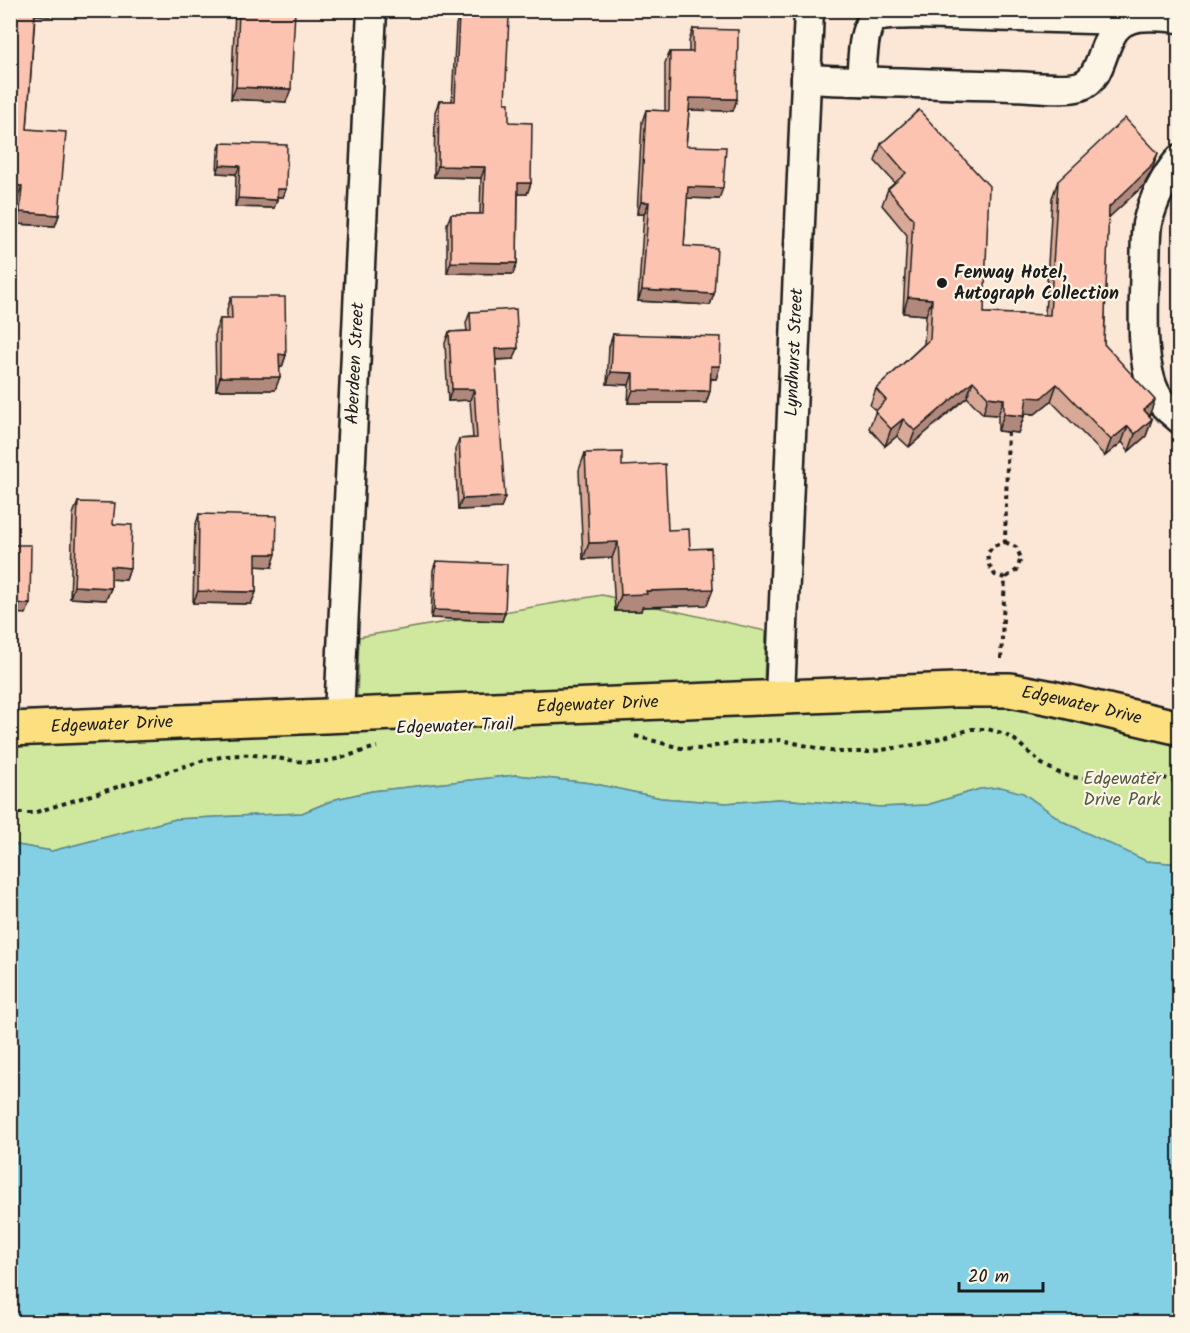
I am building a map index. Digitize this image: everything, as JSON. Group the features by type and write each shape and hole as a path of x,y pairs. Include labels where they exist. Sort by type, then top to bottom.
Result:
{"main road":[{"name":"Edgewater Drive","path":"10,729 780,696 999,690 1052,698 1179,728"}],"street":[{"name":"Aberdeen Street","path":"339,715 372,10"},
{"name":"Lyndhurst Street","path":"780,696 808,10"},
{"path":"861,81 868,24 877,18 912,14 1127,20 1138,17 1179,18"},
{"path":"806,79 1038,87 1080,86 1090,80 1097,71 1111,34 1127,20"},
{"path":"1179,159 1168,173 1155,198 1147,226 1143,324 1149,374 1156,393 1179,419"}],"path":[{"path":"1005,542 1009,422"},
{"path":"1005,542 1016,547 1021,558 1017,570 1005,578 995,575 989,565 987,554 993,546 1005,542"},
{"path":"998,732 1005,578"},
{"path":"626,735 634,735 681,748 701,749 730,743 781,740 835,752 868,752 920,744 972,729 998,732 1015,740 1042,764 1071,777 1089,779 1152,775 1179,782"},
{"name":"Edgewater Trail","path":"10,810 15,813 33,813 205,760 229,755 321,762 379,746"}],"green space":[{"path":"602,595 766,631 764,682 357,700 359,637"},
{"name":"Edgewater Drive Park","path":"985,706 1050,713 1179,746 1179,864 1146,861 1107,844 1064,822 1023,793 980,789 927,805 881,807 778,799 726,803 661,798 591,783 516,775 372,791 336,799 302,813 176,819 52,851 11,844 10,745"}],"water":[{"path":"516,775 591,783 661,798 726,803 778,799 881,807 927,805 980,789 1001,787 1023,793 1064,822 1146,861 1179,864 1179,1322 11,1322 11,844 52,851 176,819 302,813 336,799 372,791"}],"building":[{"path":"10,10 35,10 27,129 66,132 59,215 20,212 22,186 10,185"},
{"path":"239,10 295,10 291,89 236,87"},
{"path":"459,15 509,17 505,103 509,103 509,122 532,123 531,183 518,183 517,263 451,262 451,214 483,214 485,167 438,166 439,101 455,101"},
{"path":"693,29 738,30 737,99 690,98 686,146 726,147 723,188 688,187 684,246 717,248 714,294 642,290 649,202 641,202 646,110 669,111 670,52 693,52"},
{"name":"Fenway Hotel, Autograph Collection","path":"919,110 989,186 984,313 1050,315 1058,181 1125,118 1158,153 1150,168 1109,207 1104,344 1155,400 1144,410 1152,419 1135,434 1128,426 1111,440 1057,384 1041,398 1027,397 1024,416 1004,414 1004,399 988,397 973,381 915,431 903,419 891,429 875,412 886,400 876,389 930,339 932,299 908,297 913,219 888,189 906,173 881,144"},
{"path":"221,143 287,145 286,189 277,189 277,200 238,198 240,166 220,165"},
{"path":"231,297 285,297 286,355 279,354 280,377 220,377 220,319 232,319"},
{"path":"516,309 518,348 495,349 505,497 462,499 459,439 477,438 474,389 452,389 449,332 471,331 470,312"},
{"path":"613,334 721,337 720,366 711,366 710,391 633,390 633,373 611,372"},
{"path":"622,452 622,466 665,464 668,530 689,529 690,549 711,548 713,589 646,591 647,594 621,595 618,542 589,543 585,453"},
{"path":"78,502 115,503 113,524 132,525 130,568 111,566 111,588 74,586"},
{"path":"199,514 277,516 276,554 256,554 256,592 198,591"},
{"path":"10,545 31,545 30,604 10,603"},
{"path":"436,561 507,564 505,612 434,610"}],"place":[{"name":"Fenway Hotel, Autograph Collection","path":"942,283"}]}
